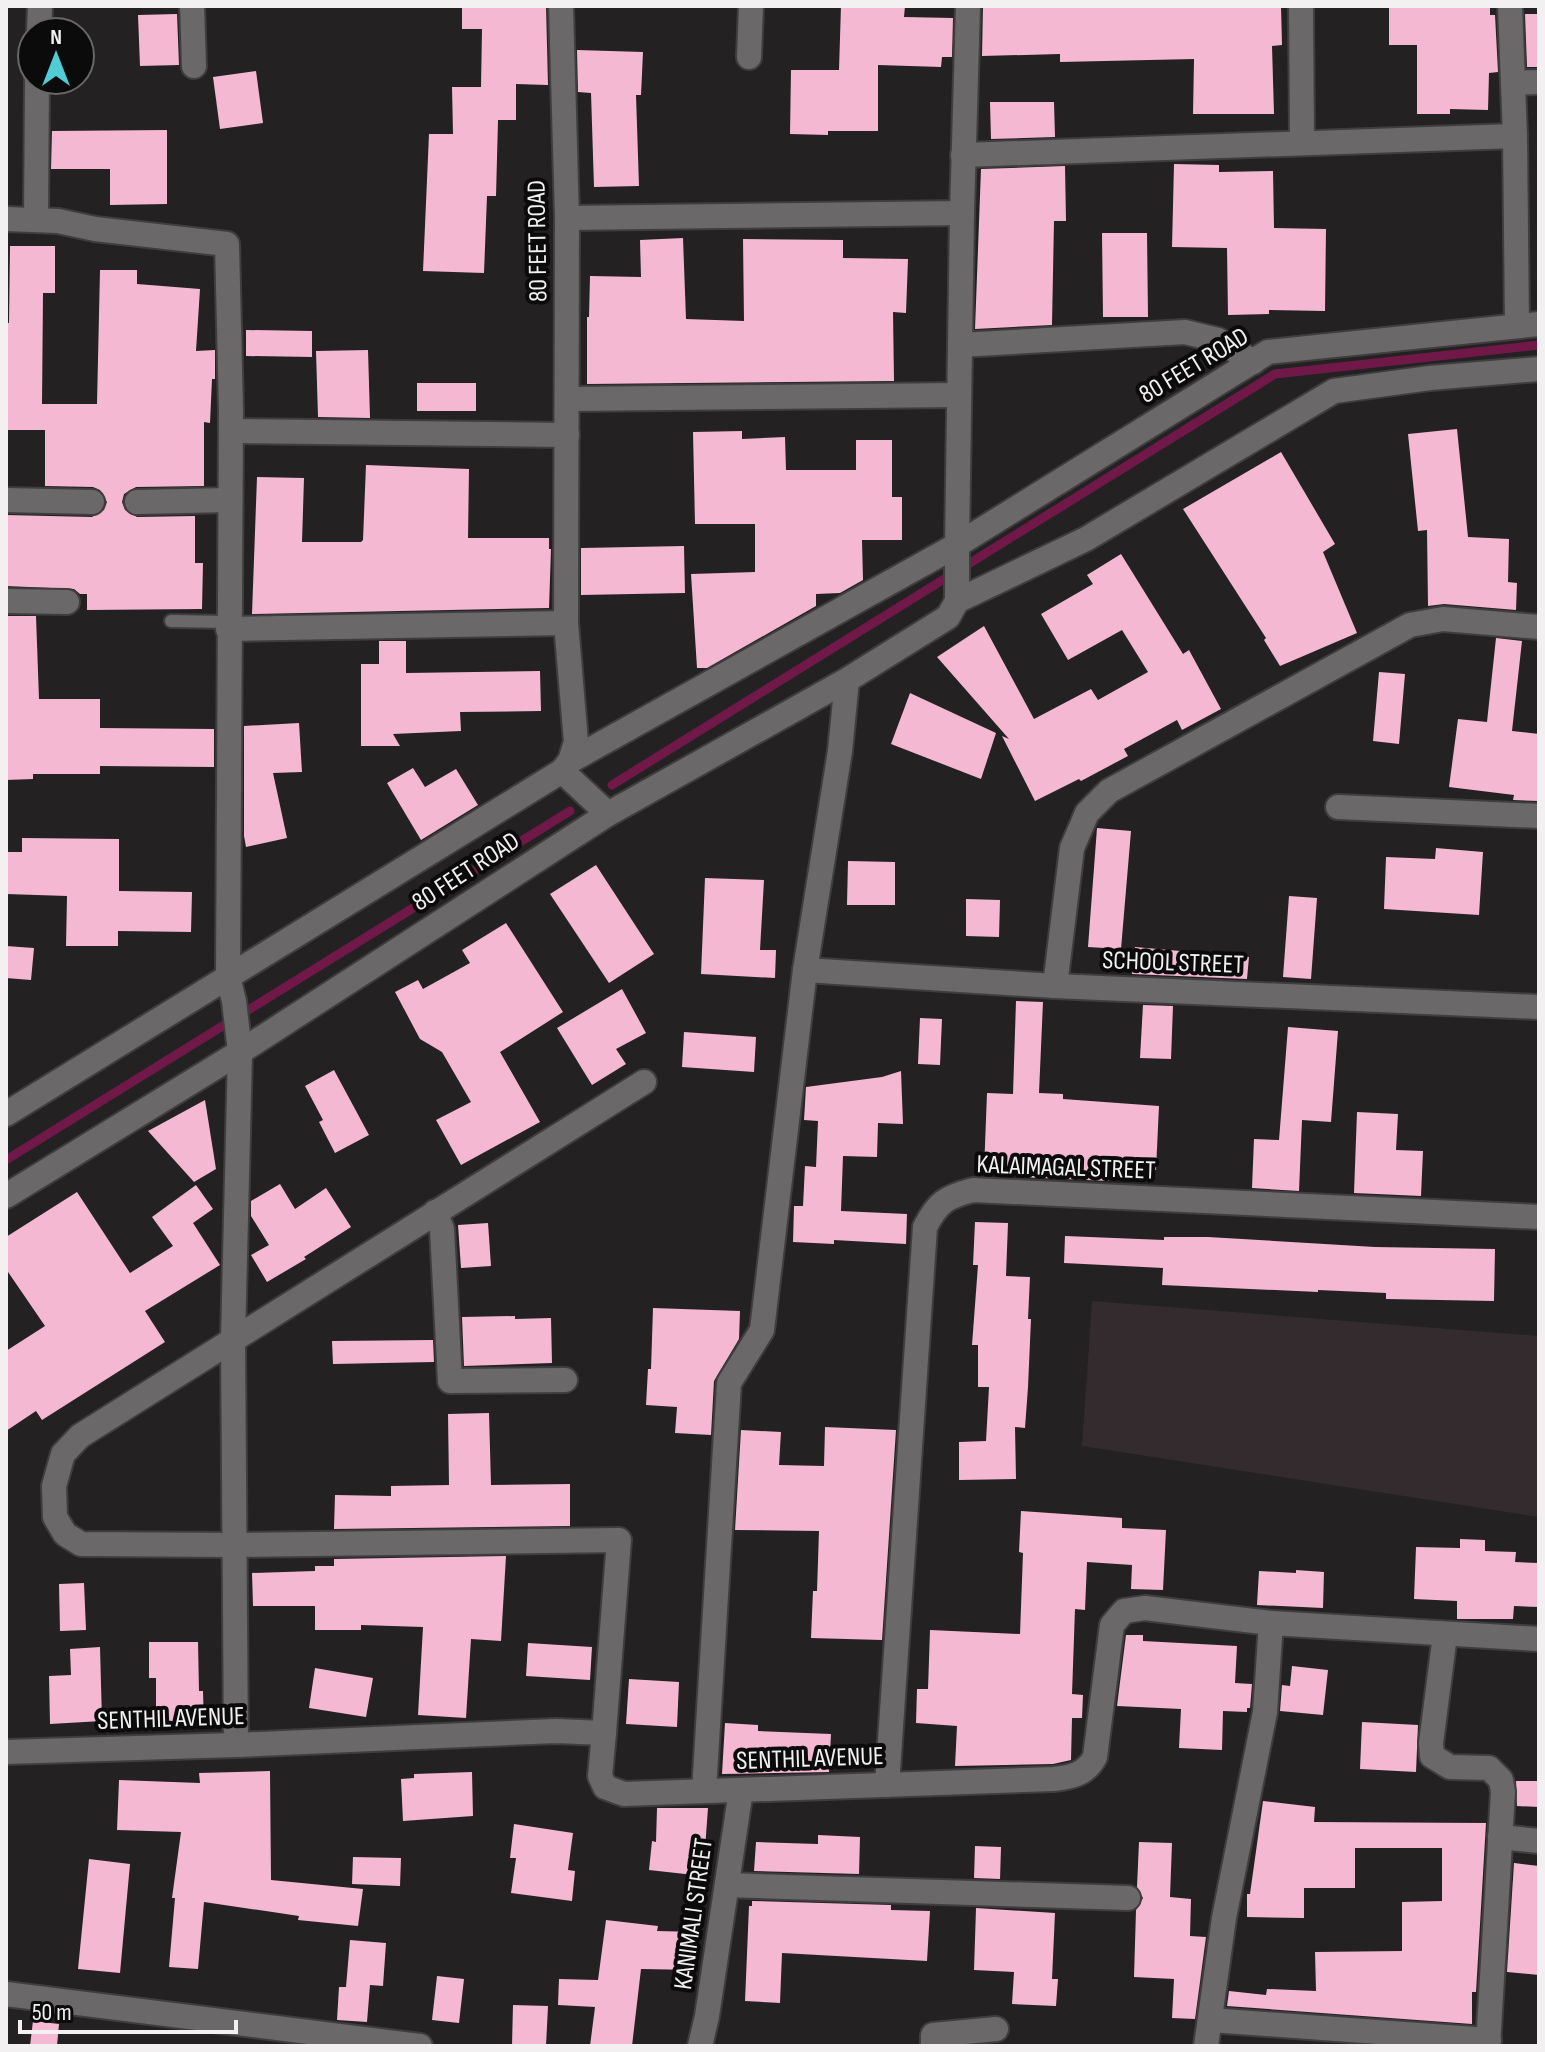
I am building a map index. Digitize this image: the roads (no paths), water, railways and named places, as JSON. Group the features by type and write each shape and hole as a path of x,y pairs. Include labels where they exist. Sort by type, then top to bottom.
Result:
{"street":[{"path":"192,6 194,66"},
{"name":"80 FEET ROAD","path":"561,6 567,218 566,623 576,742 566,769"},
{"path":"749,57 751,6"},
{"path":"957,601 968,6"},
{"path":"1301,6 1302,143"},
{"path":"1510,6 1528,324"},
{"path":"1513,83 1539,82"},
{"path":"36,220 37,96"},
{"path":"963,155 1515,136"},
{"path":"567,218 962,213"},
{"path":"6,219 58,221 95,229 227,244 231,431 231,989 240,1045 233,1340 236,1745"},
{"name":"80 FEET ROAD","path":"6,1114 231,989 566,769 956,551 1268,352 1528,324"},
{"path":"960,345 1185,332 1218,340 1253,362"},
{"name":"80 FEET ROAD","path":"6,1196 600,806 847,680 948,617 957,601 1086,539 1334,391 1430,378 1539,369"},
{"path":"567,399 959,395"},
{"path":"231,431 567,435"},
{"path":"6,500 92,502"},
{"path":"137,502 230,500"},
{"path":"6,601 67,602"},
{"path":"1055,986 1072,848 1087,813 1109,791 1410,625 1443,619 1539,627"},
{"path":"229,625 566,623"},
{"path":"704,1791 729,1383 762,1330 805,970 840,751 847,680"},
{"path":"566,769 600,806"},
{"path":"1338,807 1539,816"},
{"name":"SCHOOL STREET","path":"805,970 1055,986 1539,1007"},
{"path":"604,1733 619,1540 81,1544 65,1534 55,1517 54,1486 63,1454 80,1436 644,1082"},
{"name":"KALAIMAGAL STREET","path":"887,1785 925,1227 934,1209 949,1197 973,1190 1539,1217"},
{"path":"435,1212 442,1229 450,1381 565,1380"},
{"name":"SENTHIL AVENUE","path":"6,1752 556,1731 604,1733 600,1776 605,1787 624,1794 1054,1779 1080,1774 1090,1767 1095,1757 1112,1625 1124,1611 1145,1608 1271,1623 1539,1639"},
{"path":"1206,2046 1224,1918 1265,1712 1271,1623"},
{"path":"1210,2020 1489,2043 1503,1792 1501,1780 1489,1768 1450,1767 1432,1756 1445,1635"},
{"name":"KANIMALI STREET","path":"700,2046 741,1790"},
{"path":"1500,1837 1539,1841"},
{"path":"727,1885 1128,1898"},
{"path":"6,1994 420,2046"},
{"path":"933,2046 933,2035 996,2029"}],"lane":[{"path":"171,621 229,625"}],"waterway":[{"path":"612,785 1275,374 1539,345"},
{"path":"6,1160 570,811"}]}
